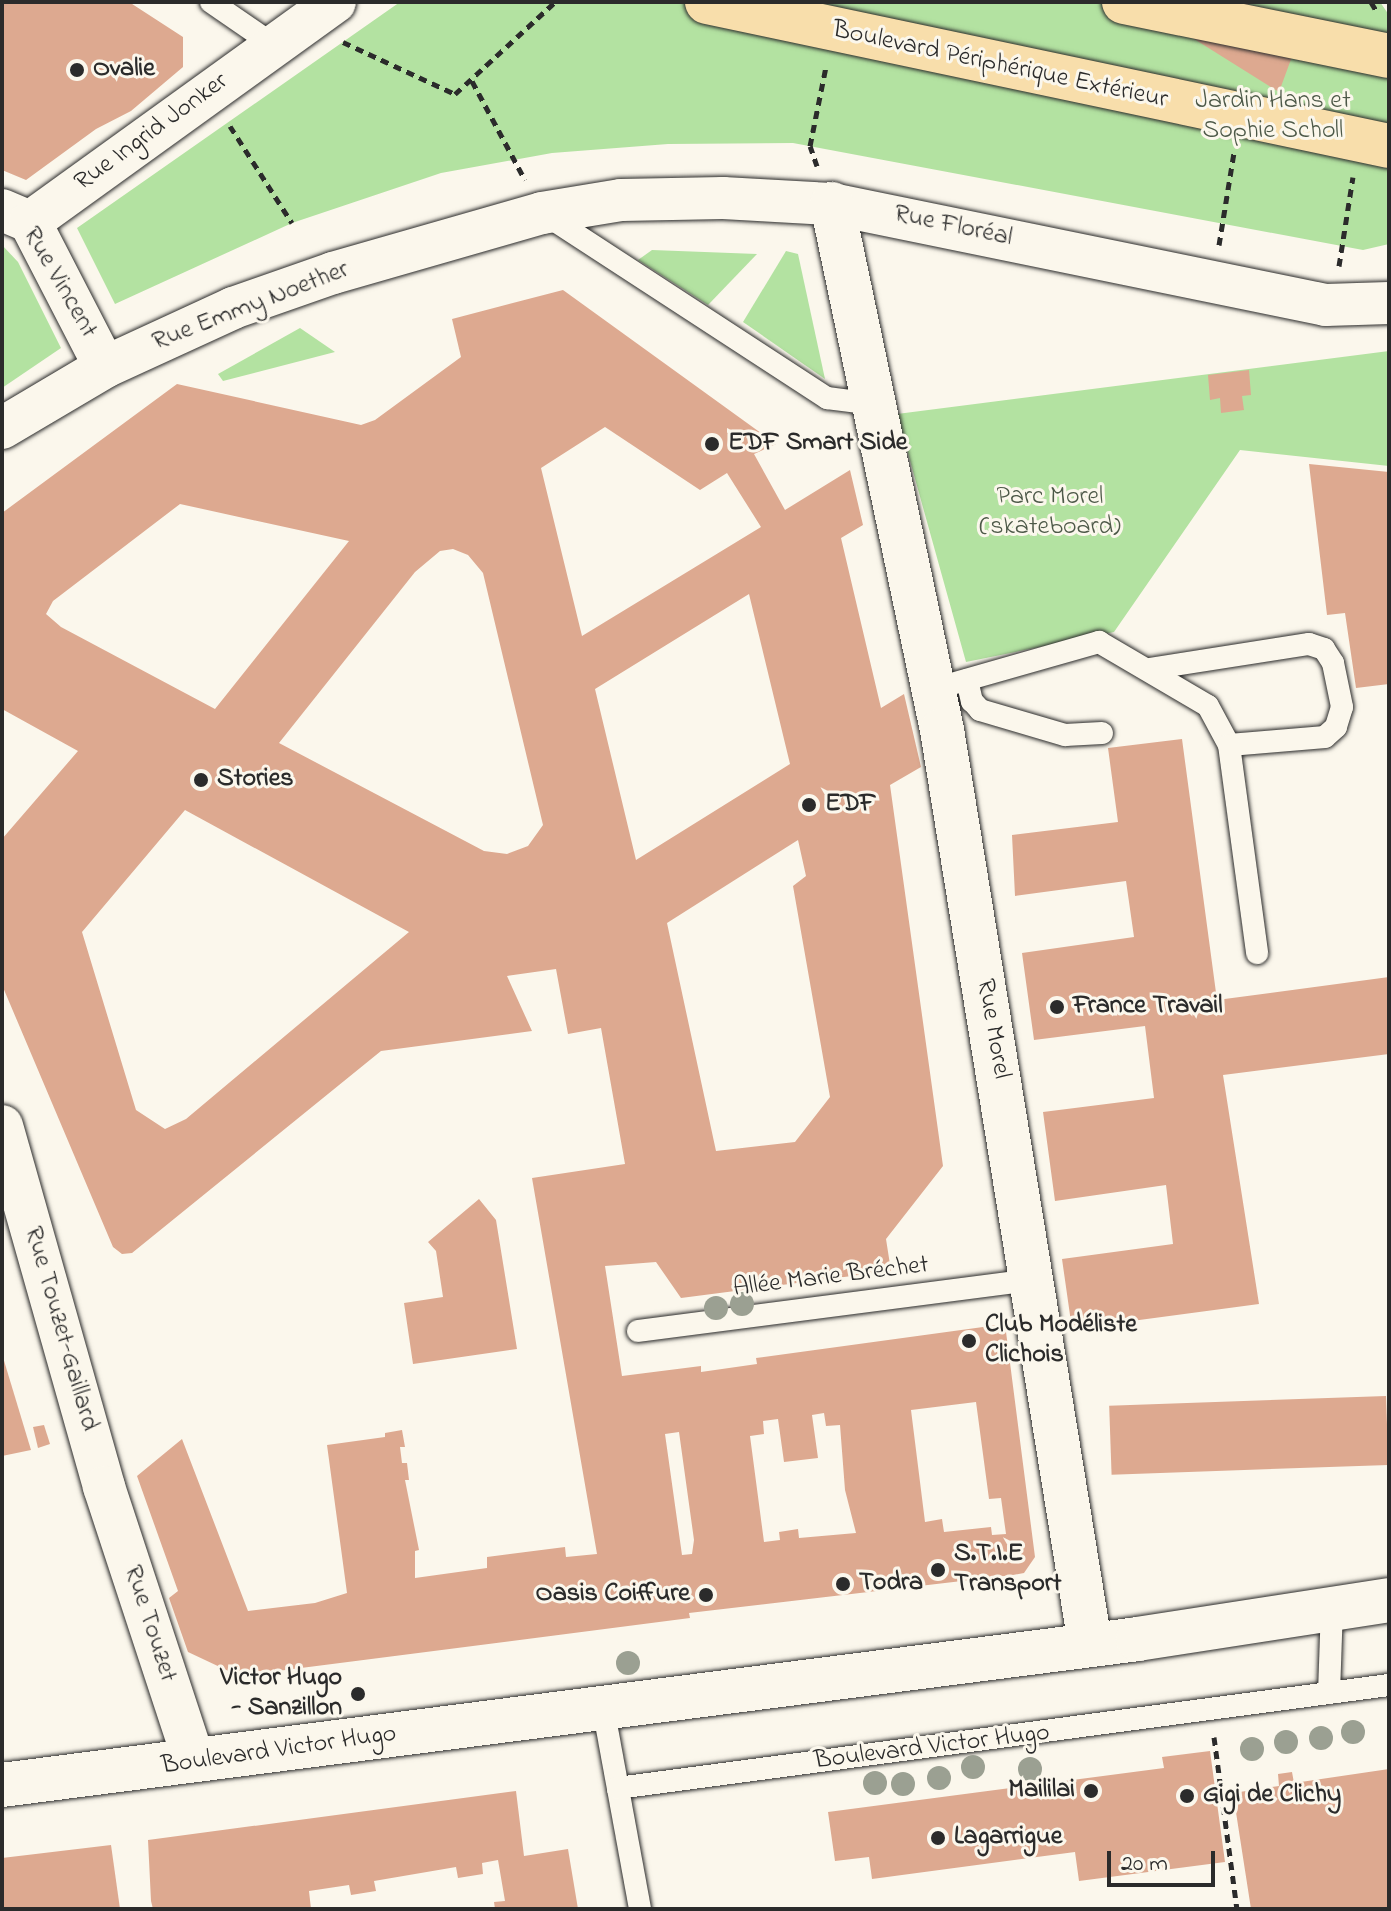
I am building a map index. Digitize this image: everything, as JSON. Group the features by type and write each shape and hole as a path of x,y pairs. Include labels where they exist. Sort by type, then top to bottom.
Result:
{"highway":[{"name":"Boulevard Périphérique Extérieur","path":"707,2 1389,146"},
{"path":"1124,2 1389,56"}],"street":[{"name":"Rue Ingrid Jonker","path":"16,216 275,46 327,8"},
{"name":"Rue Floréal","path":"528,217 621,200 723,198 832,204 1326,305 1389,303"},
{"name":"Rue Morel","path":"832,204 874,411 950,685 1031,1280 1090,1644"},
{"name":"Rue Vincent","path":"16,216 105,367"},
{"name":"Rue Emmy Noether","path":"2,428 105,367 247,303 528,217"},
{"name":"Rue Touzet-Gaillard","path":"2,1129 104,1487"},
{"name":"Rue Touzet","path":"104,1487 194,1761"},
{"name":"Boulevard Victor Hugo","path":"2,1785 1090,1644 1389,1600"}],"lane":[{"path":"211,2 275,46"},
{"path":"528,217 827,398 874,411"},
{"path":"950,685 1099,642 1208,706 1229,745 1257,953"},
{"path":"1149,669 1309,644 1324,649 1333,663 1342,707 1336,727 1325,737 1229,745"},
{"path":"950,685 980,710 1065,735 1102,733"},
{"name":"Allée Marie Bréchet","path":"638,1331 1031,1280"},
{"path":"1329,1693 1332,1608"},
{"name":"Boulevard Victor Hugo","path":"618,1788 1211,1712 1389,1685"},
{"path":"603,1707 640,1909"}],"path":[{"path":"327,8 344,43 455,94 555,2"},
{"path":"827,62 810,146 832,204"},
{"path":"472,81 528,217"},
{"path":"229,125 292,223"},
{"path":"1211,1712 1237,1909"}],"green space":[{"name":"Jardin Hans et Sophie Scholl","path":"400,2 1380,2 1389,15 1389,244 1363,250 793,143 668,144 552,153 441,173 292,223 115,304 77,228"},
{"path":"2,245 18,262 61,348 2,388"},
{"path":"652,250 757,254 708,305 638,260"},
{"path":"786,251 798,254 825,379 743,322"},
{"path":"300,328 335,352 223,381 218,374"},
{"name":"Parc Morel (skateboard)","path":"1389,351 1389,466 1240,450 1114,632 966,662 897,414"}],"building":[{"name":"Ovalie","path":"2,2 129,2 183,37 183,67 131,111 96,129 26,180 2,170"},
{"path":"1192,2 1249,2 1247,10 1297,43 1279,92 1175,27"},
{"path":"563,290 776,444 754,454 785,510 850,470 863,525 841,538 881,708 904,694 921,767 890,785 943,1166 886,1239 891,1271 681,1298 656,1262 605,1266 622,1376 701,1366 701,1372 757,1364 756,1358 1005,1324 1035,1557 1024,1573 689,1613 690,1618 239,1676 188,1652 169,1598 178,1591 137,1476 182,1439 248,1611 315,1603 347,1593 327,1445 385,1437 385,1433 402,1430 405,1447 400,1447 402,1463 407,1463 409,1480 405,1480 419,1550 415,1551 415,1578 487,1568 487,1557 565,1547 566,1557 597,1554 532,1178 625,1164 601,1028 568,1034 556,969 507,976 532,1031 381,1051 132,1253 122,1254 113,1247 2,985 2,839 78,751 2,709 2,513 177,384 361,425 375,420 461,357 452,319","holes":["605,427 700,490 727,473 761,527 582,636 541,468","180,504 349,541 215,709 61,627 46,614 53,601","453,549 468,555 483,573 543,825 528,846 507,854 484,851 279,743 415,572 440,551","749,594 790,764 636,860 595,689","185,810 409,932 186,1119 165,1129 136,1110 82,932","798,840 806,876 793,886 830,1097 795,1142 716,1151 667,923","976,1402 989,1499 1001,1498 1006,1534 992,1535 991,1527 944,1532 942,1519 925,1522 911,1410","824,1413 826,1426 840,1425 845,1490 856,1533 799,1538 798,1529 779,1532 780,1540 764,1542 750,1436 764,1434 763,1421 778,1419 784,1462 818,1458 812,1415","679,1432 694,1540 692,1554 682,1555 665,1434"]},
{"path":"1249,370 1251,395 1242,396 1244,410 1221,413 1220,398 1210,400 1208,375"},
{"path":"1309,464 1389,472 1389,684 1356,688 1345,613 1327,615"},
{"path":"1182,739 1217,1000 1389,977 1389,1054 1223,1075 1259,1304 1072,1329 1062,1259 1173,1244 1166,1185 1055,1201 1043,1112 1154,1098 1145,1026 1034,1040 1022,953 1134,937 1126,881 1015,896 1012,835 1118,822 1108,748"},
{"path":"479,1199 496,1220 517,1349 413,1364 404,1303 443,1297 436,1251 428,1242"},
{"path":"2,1354 31,1450 2,1456"},
{"path":"1386,1396 1388,1465 1112,1475 1109,1406"},
{"path":"44,1425 50,1444 38,1448 33,1427"},
{"path":"1210,1751 1225,1862 1079,1881 1075,1852 872,1879 869,1857 835,1861 828,1812 1164,1768 1162,1757"},
{"path":"1389,1769 1389,1909 1251,1909 1233,1793 1279,1786 1278,1774 1292,1772 1294,1783"},
{"path":"516,1791 524,1856 568,1849 578,1909 495,1909 494,1902 505,1901 498,1860 482,1863 483,1874 458,1878 456,1867 374,1881 376,1891 351,1895 349,1885 309,1891 311,1909 153,1909 148,1840"},
{"path":"111,1845 120,1909 2,1909 2,1858"}],"place":[{"name":"Ovalie","path":"77,70"},
{"name":"EDF Smart Side","path":"712,444"},
{"name":"Stories","path":"201,780"},
{"name":"EDF","path":"809,805"},
{"name":"France Travail","path":"1057,1007"},
{"name":"Club Modéliste Clichois","path":"969,1341"},
{"name":"S.T.I.E Transport","path":"938,1570"},
{"name":"Todra","path":"843,1584"},
{"name":"Oasis Coiffure","path":"706,1595"},
{"name":"Victor Hugo - Sanzillon","path":"358,1694"},
{"name":"Maililai","path":"1091,1791"},
{"name":"Gigi de Clichy","path":"1187,1796"},
{"name":"Lagarrigue","path":"938,1838"}]}
